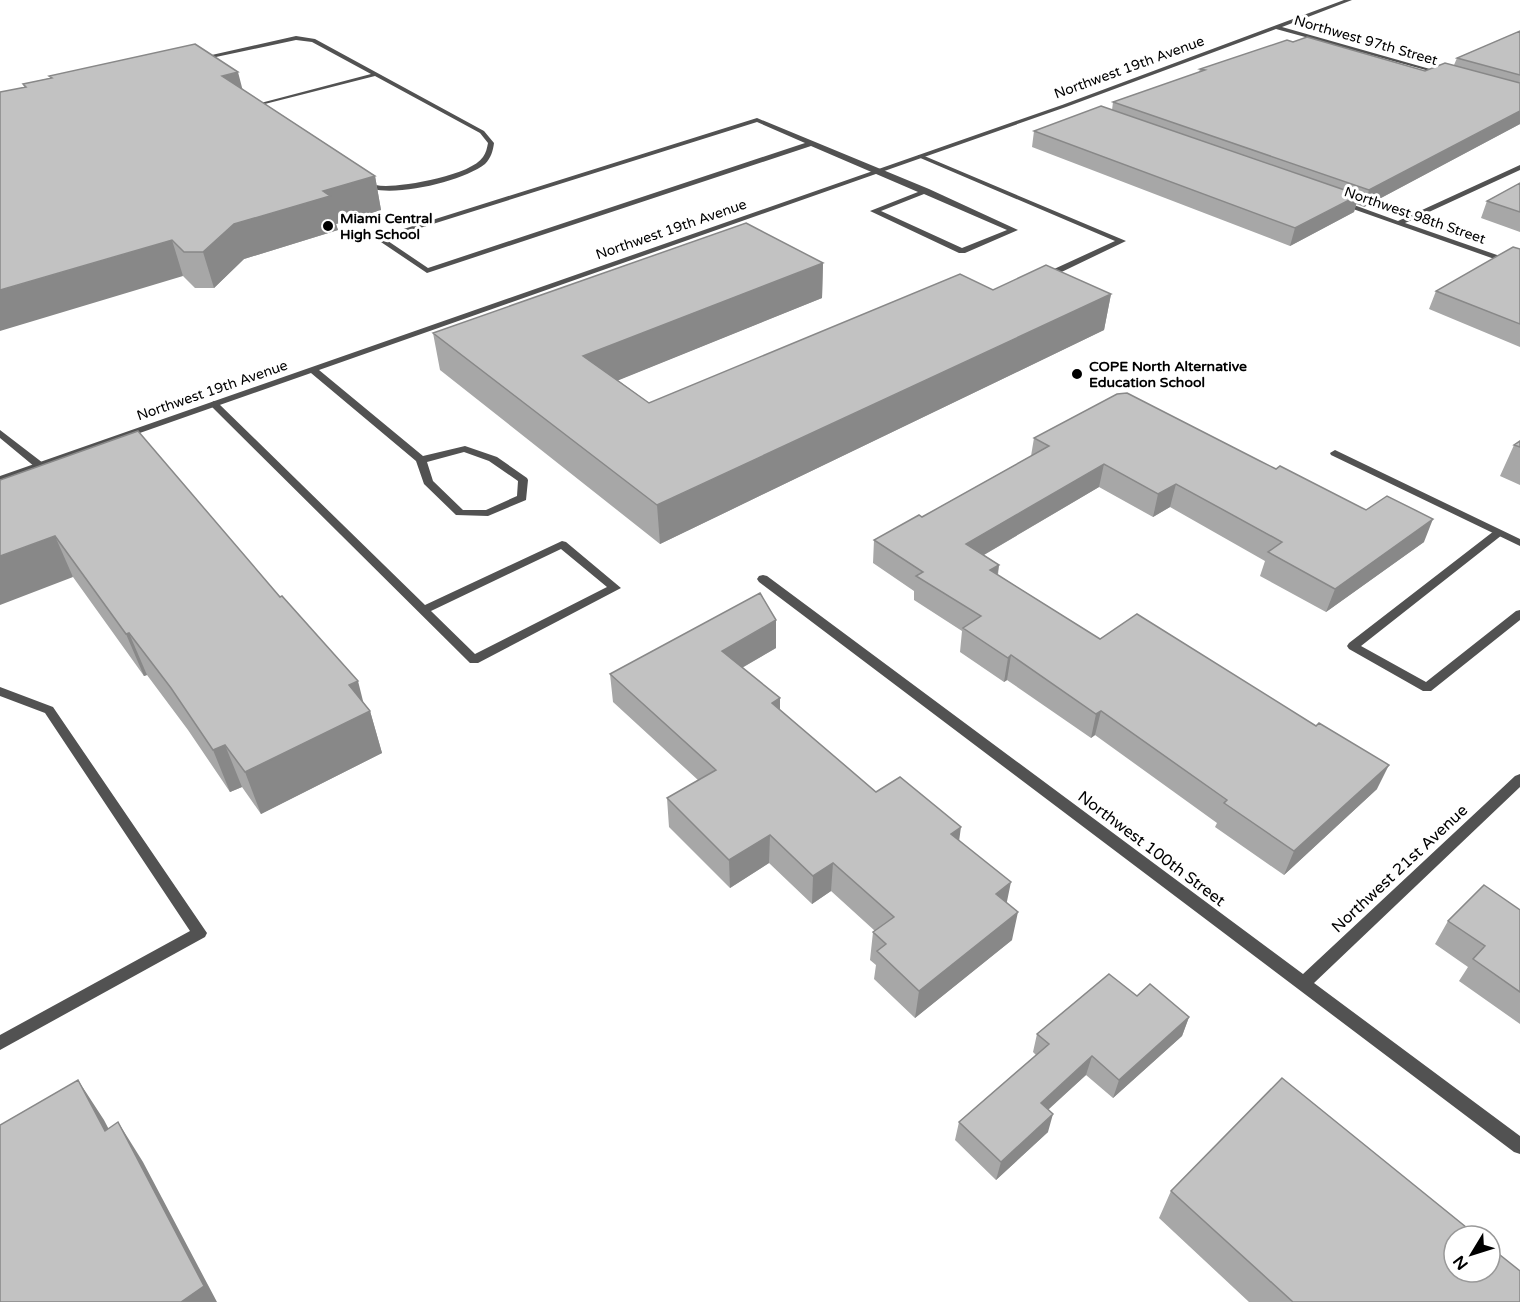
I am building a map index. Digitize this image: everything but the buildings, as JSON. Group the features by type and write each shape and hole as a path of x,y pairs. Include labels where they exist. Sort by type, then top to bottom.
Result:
{"street":[{"name":"Northwest 19th Avenue","path":"0,479 1064,106 1349,0"},
{"name":"Northwest 97th Street","path":"1275,27 1453,77"},
{"path":"183,62 296,38 313,40 482,132 491,143 489,154 480,164 427,184 367,187 358,181"},
{"path":"254,115 245,109 377,74"},
{"path":"1064,106 1075,110"},
{"path":"810,144 427,271 379,238 757,120 810,144 879,170 1014,230 962,251 874,210 926,191"},
{"path":"920,156 1122,241 1037,280"},
{"path":"1399,223 1520,167"},
{"name":"Northwest 98th Street","path":"1332,200 1520,266"},
{"path":"312,369 421,459 428,482 460,513 488,513 522,498 523,480 484,456 465,449 421,459"},
{"path":"214,404 423,610 474,660 615,588 562,544 423,610"},
{"path":"0,433 39,465"},
{"path":"1335,453 1520,543"},
{"path":"1498,533 1353,646 1427,688 1520,614"},
{"name":"Northwest 100th Street","path":"763,579 1520,1146"},
{"path":"0,691 49,710 200,933 0,1043"},
{"name":"Northwest 21st Avenue","path":"1303,984 1520,779"}],"place":[{"name":"Miami Central High School","path":"328,226"},
{"name":"COPE North Alternative Education School","path":"1077,374"}]}
